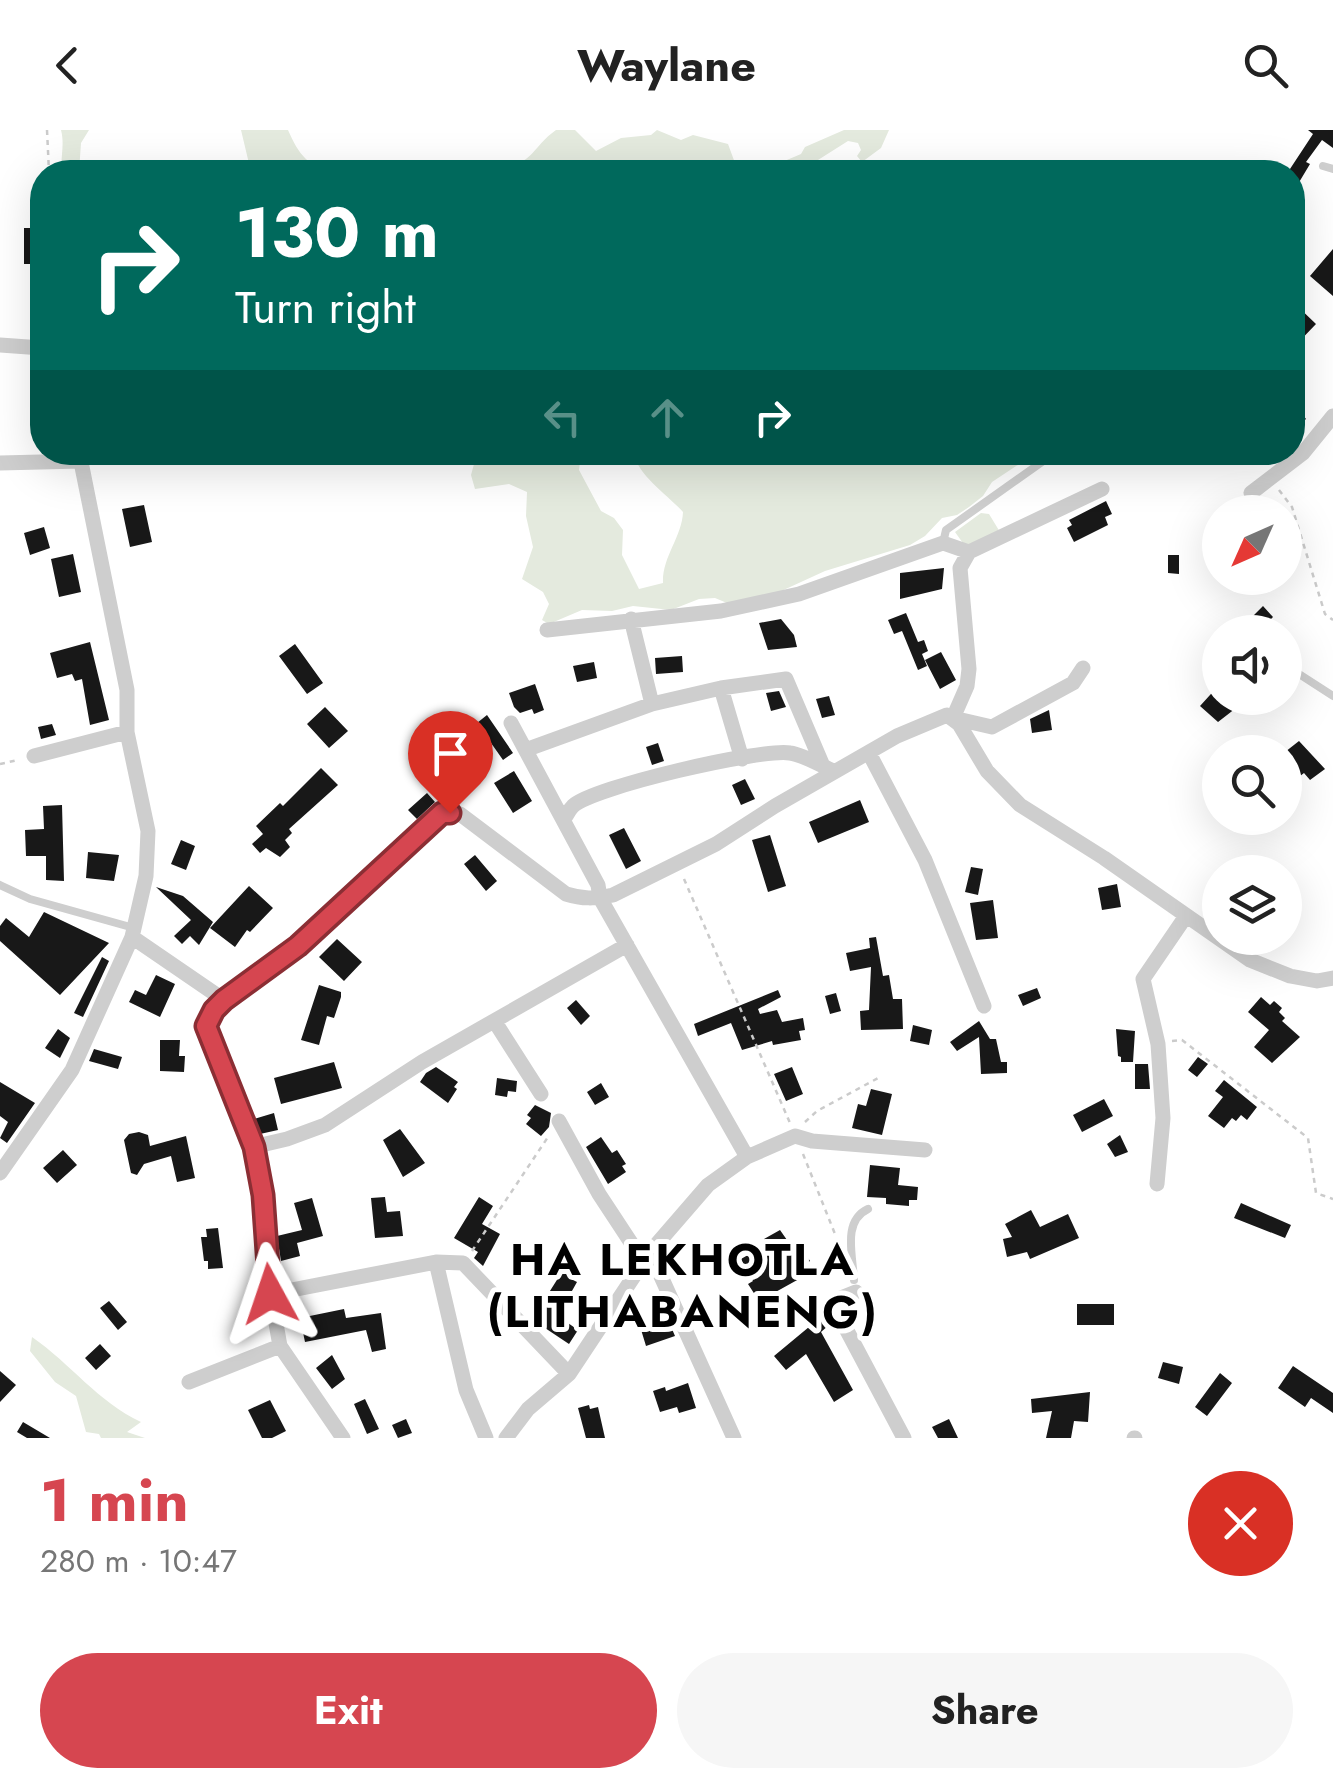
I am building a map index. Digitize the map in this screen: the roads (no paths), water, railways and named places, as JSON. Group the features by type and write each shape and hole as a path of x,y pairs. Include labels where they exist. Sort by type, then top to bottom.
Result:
{"street":[{"path":"0,344 30,347"},
{"path":"1305,450 1333,416"},
{"path":"0,463 30,461"},
{"path":"0,1173 72,1070 133,932 146,876 148,831 127,732 127,690 82,465"},
{"path":"1252,493 1288,465"},
{"path":"953,718 967,686 960,568 969,552 1102,489"},
{"path":"546,630 721,611 799,594 943,544 969,552"},
{"path":"631,619 652,704"},
{"path":"343,1438 280,1346 270,1294 263,1195 254,1147 206,1026 214,1010 298,946 442,813 460,814 566,894 581,899 600,898 716,844 828,768 869,753 936,718 992,726 1073,683 1083,668"},
{"path":"528,749 652,704 721,688 786,679 828,768"},
{"path":"721,688 742,759"},
{"path":"953,718 988,771 1020,805 1250,960 1290,976 1317,981 1333,978"},
{"path":"512,723 598,885 600,898 747,1157"},
{"path":"34,756 127,732"},
{"path":"564,819 573,806 590,796 630,782 742,759 789,752 828,768"},
{"path":"869,753 925,860 984,1006"},
{"path":"1157,1184 1163,1118 1158,1044 1143,979 1186,916"},
{"path":"133,932 224,1000"},
{"path":"254,1147 326,1125 422,1062 627,945"},
{"path":"495,1022 541,1094"},
{"path":"559,1122 600,1194 647,1258 734,1438"},
{"path":"506,1438 528,1409 569,1374 647,1258 708,1185 747,1157 795,1136 812,1141 925,1150"},
{"path":"270,1294 436,1262 463,1263 569,1374"},
{"path":"436,1262 466,1390 486,1438"},
{"path":"855,1286 835,1308 904,1438"},
{"path":"189,1382 280,1346"}],"lane":[{"path":"1322,166 1333,169"},
{"path":"943,544 946,530 1038,465"},
{"path":"1302,676 1333,696"},
{"path":"0,885 133,932"},
{"path":"855,1286 850,1227 857,1214 868,1208"}],"district":[{"name":"HA LEKHOTLA (LITHABANENG)","path":"683,1285"}]}
